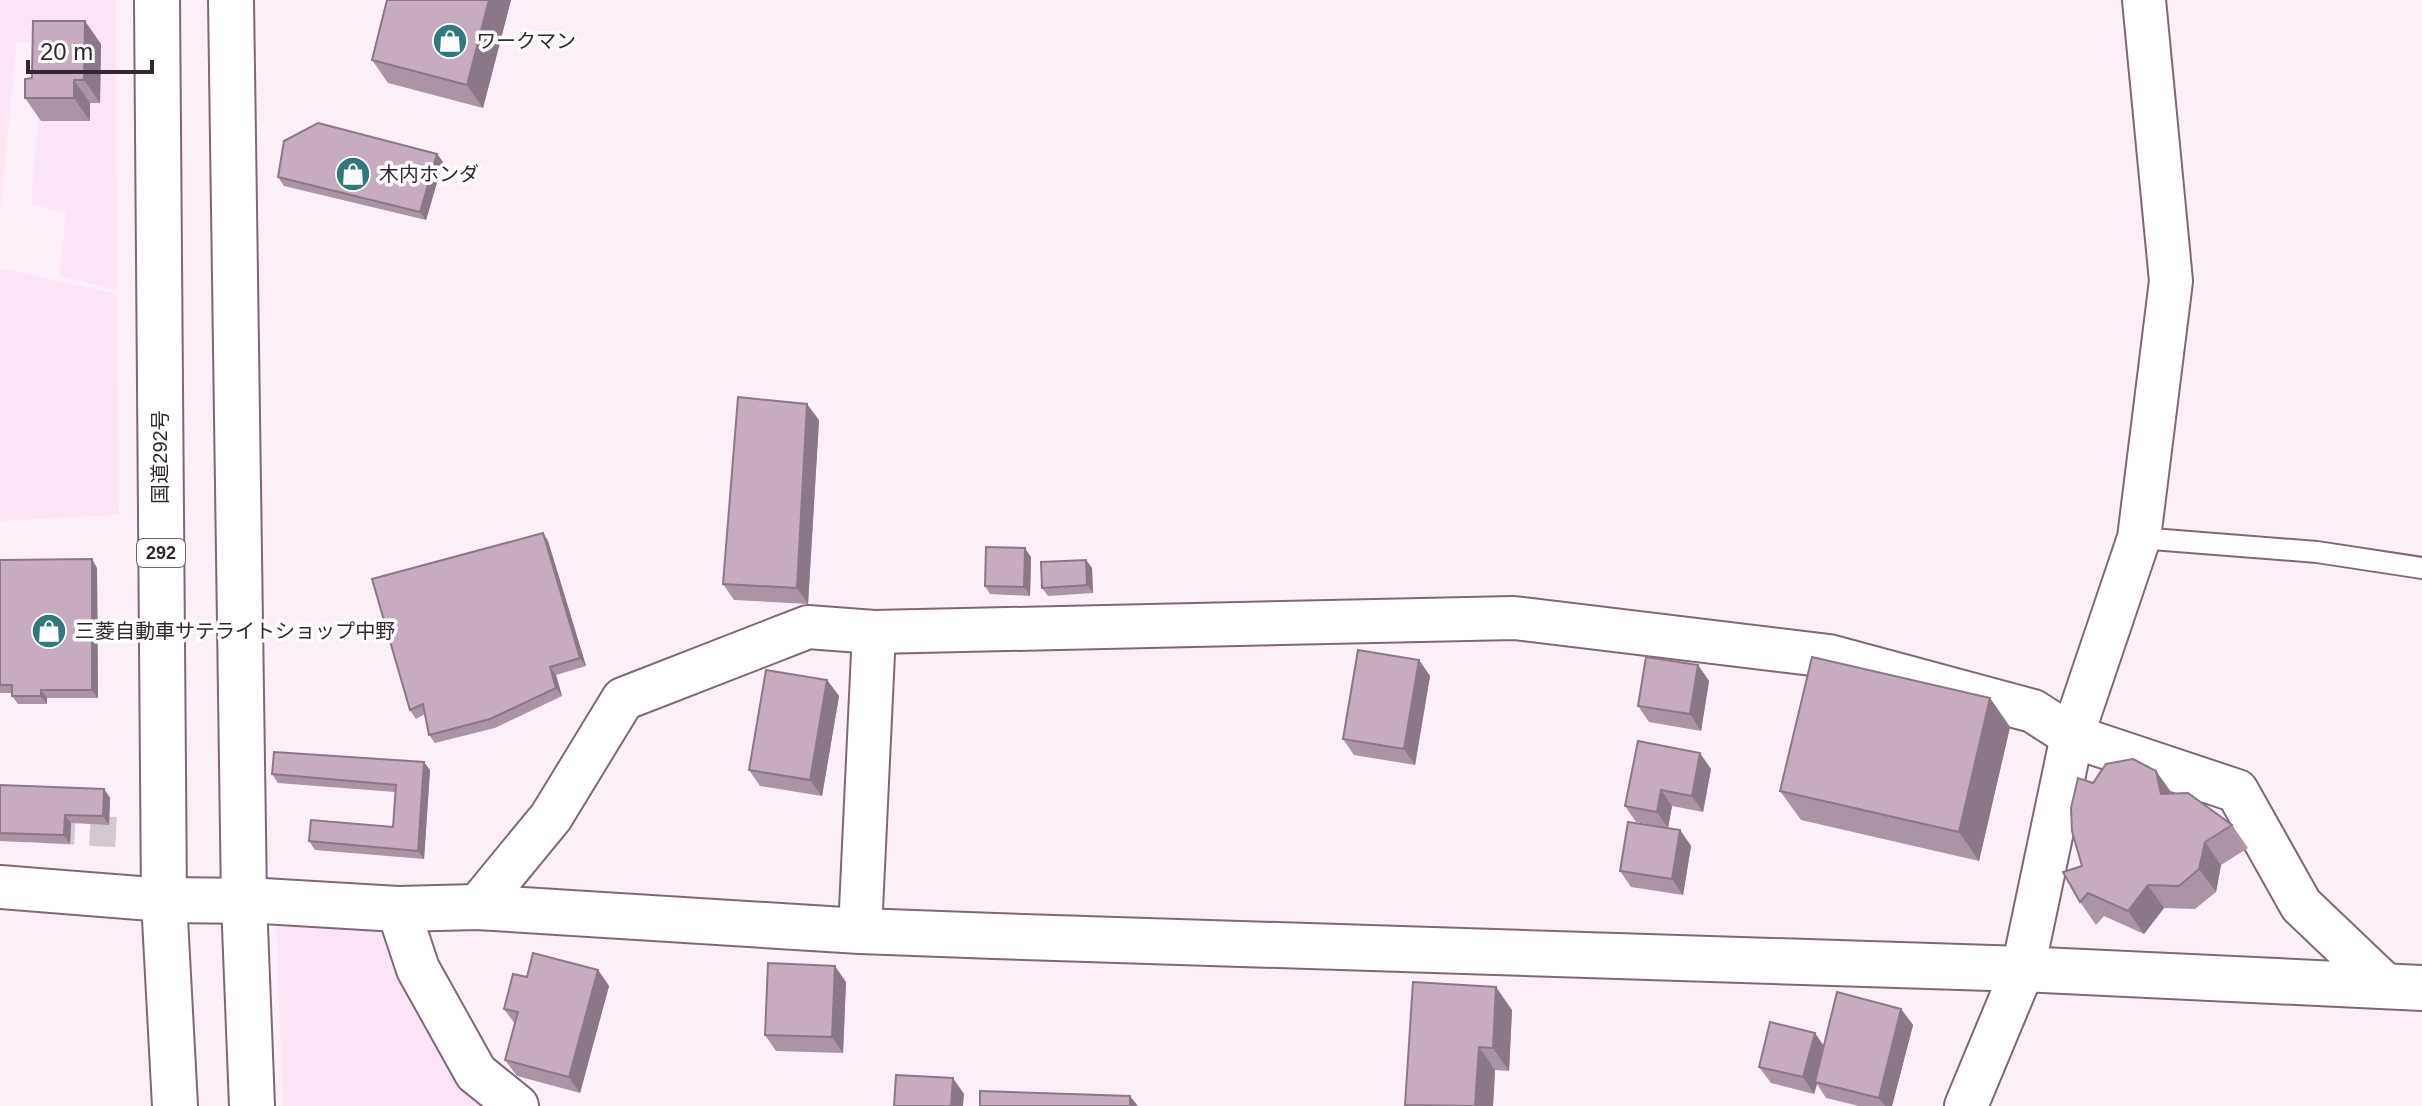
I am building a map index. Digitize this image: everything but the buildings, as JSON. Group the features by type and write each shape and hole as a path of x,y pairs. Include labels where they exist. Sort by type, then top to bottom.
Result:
{"main road":[{"name":"国道292号","path":"157,0 164,900 175,1106"},
{"path":"231,0 244,901 252,1106"},
{"path":"164,900 398,909 477,907 860,931 2023,969 2404,987"}],"street":[{"path":"1966,1106 2023,969 2072,736 2139,538 2171,281 2144,0"},
{"path":"477,907 551,817 623,699 808,627 874,632 1514,618 1829,656 2033,711 2072,736 2237,791 2301,905 2404,987"},
{"path":"860,931 874,632"},
{"path":"0,887 164,900"},
{"path":"398,909 418,969 476,1073 517,1106"}],"lane":[{"path":"2139,538 2317,552 2422,568"}],"shaded area":[{"path":"0,0 116,0 117,290 59,276 66,213 31,204 44,41 17,43 0,210"},
{"path":"0,268 117,294 119,515 0,521"},
{"path":"275,902 398,909 517,1106 283,1106"}],"tunnel":[{"path":"0,826 116,832"}],"place":[{"name":"ワークマン","path":"450,41"},
{"name":"木内ホンダ","path":"353,174"},
{"name":"三菱自動車サテライトショップ中野","path":"49,631"}]}
